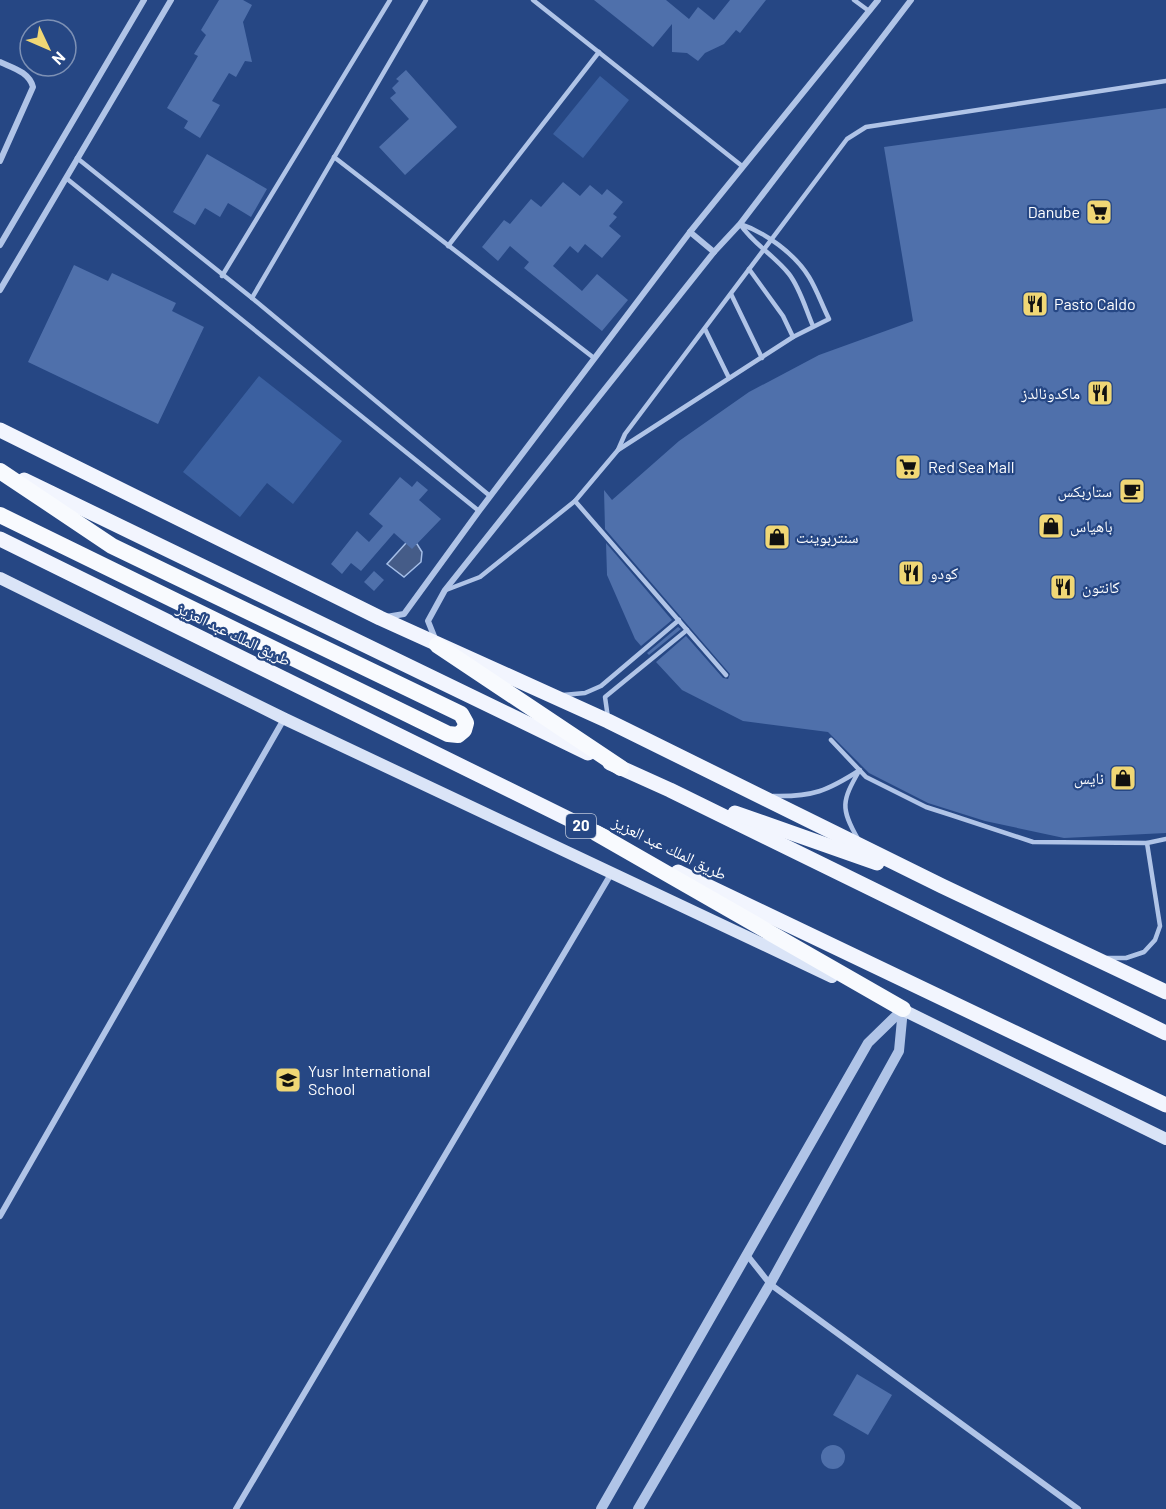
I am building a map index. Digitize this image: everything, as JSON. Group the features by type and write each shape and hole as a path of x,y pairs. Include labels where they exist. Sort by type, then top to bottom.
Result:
{"highway":[{"path":"0,470 112,546 461,714 466,723 464,730 458,735 448,734 0,515"},
{"path":"437,645 621,768"},
{"path":"596,833 903,1009"}],"main road":[{"path":"0,430 380,618 608,721 942,886 1166,992"},
{"path":"0,470 670,790 1166,1033"},
{"name":"طريق الملك عبد العزيز","path":"0,539 596,833 1166,1105"},
{"path":"0,578 285,719 611,874 903,1009 1166,1139"},
{"path":"670,790 942,886"}],"street":[{"path":"0,245 144,0"},
{"path":"0,290 171,0"},
{"path":"380,618 404,614 490,496 690,232 878,0"},
{"path":"437,645 428,621 445,590 714,252 740,224 910,0"},
{"path":"0,62 23,73 29,78 33,87 0,160"},
{"path":"690,232 714,252"},
{"path":"0,1216 285,719"},
{"path":"236,1509 611,874"},
{"path":"601,1509 868,1043 903,1009"},
{"path":"639,1509 770,1284 899,1051 903,1009"},
{"path":"747,1255 770,1284 1078,1509"}],"lane":[{"path":"222,276 390,0"},
{"path":"252,298 426,0"},
{"path":"533,0 742,166"},
{"path":"854,0 869,11"},
{"path":"448,246 599,52"},
{"path":"445,590 480,577 575,501 618,450 625,434 847,139 866,127 1166,81"},
{"path":"334,157 594,358"},
{"path":"78,158 252,298 490,496"},
{"path":"66,178 479,511"},
{"path":"618,450 792,337 829,319 808,275 773,240 759,230 740,224"},
{"path":"740,224 749,238 765,250 791,276 813,326"},
{"path":"749,269 783,316 792,337"},
{"path":"731,294 762,358"},
{"path":"705,329 729,378"},
{"path":"575,501 726,675"},
{"path":"551,694 585,693 601,686 679,620"},
{"path":"608,721 605,698 687,630"},
{"path":"831,740 866,777 926,807 1033,842 1147,843 1166,839"},
{"path":"760,796 813,795 833,787 860,770"},
{"path":"860,770 847,793 844,814 862,846"},
{"path":"1058,941 1110,959 1144,952 1150,946 1160,926 1147,843"}],"shaded area":[{"path":"600,76 629,100 583,158 553,134"},
{"path":"259,376 342,441 293,504 267,483 240,517 183,472"},
{"path":"406,543 417,544 422,552 421,562 404,577 387,564"}],"building":[{"path":"219,0 243,0 252,5 243,22 252,62 245,61 236,77 229,73 212,101 220,105 200,138 184,128 188,121 167,108 198,56 194,54 206,35 201,30"},
{"path":"594,0 666,0 689,19 698,7 714,20 730,0 766,0 740,33 736,30 724,44 705,53 698,61 687,53 672,52 672,24 653,47"},
{"path":"406,70 457,127 405,175 379,147 409,119 390,98 396,93 392,88 399,81 396,79"},
{"name":"Red Sea Mall","path":"1166,108 1166,833 1064,838 985,821 928,803 869,773 828,732 743,721 682,690 656,662 686,636 723,678 728,679 730,674 605,529 604,490 612,500 679,441 749,392 819,355 913,321 884,147"},
{"path":"207,154 267,189 251,217 228,203 220,217 205,208 195,225 173,212"},
{"path":"563,182 580,196 590,185 602,195 607,189 623,202 613,214 617,217 609,226 621,236 602,258 585,244 578,253 570,246 553,266 582,291 597,274 628,300 602,331 524,268 529,262 510,246 498,261 482,247 504,220 510,224 531,199 541,207"},
{"path":"74,265 108,281 112,273 176,303 172,311 204,327 158,424 28,362"},
{"path":"400,477 412,487 417,481 428,490 419,500 441,519 412,549 394,533 361,571 351,563 342,574 331,564 357,531 369,542 383,526 369,514"},
{"path":"606,543 672,620 641,646 635,639 607,575"},
{"path":"374,571 384,580 374,591 364,582"},
{"path":"678,627 681,629 649,655 647,653"},
{"path":"857,1374 892,1395 868,1435 833,1415"},
{"path":"833,1445 838,1446 844,1452 844,1462 838,1468 833,1469 828,1468 822,1462 821,1457 822,1452 828,1446"}],"place":[{"name":"Danube","path":"1099,212"},
{"name":"Pasto Caldo","path":"1035,304"},
{"name":"ماكدونالدز","path":"1100,393"},
{"name":"Red Sea Mall","path":"908,467"},
{"name":"ستاربكس","path":"1132,491"},
{"name":"باهياس","path":"1051,526"},
{"name":"سنتربوينت","path":"777,537"},
{"name":"كودو","path":"911,573"},
{"name":"كانتون","path":"1063,587"},
{"name":"نايس","path":"1123,778"},
{"name":"Yusr International School","path":"288,1080"}]}
